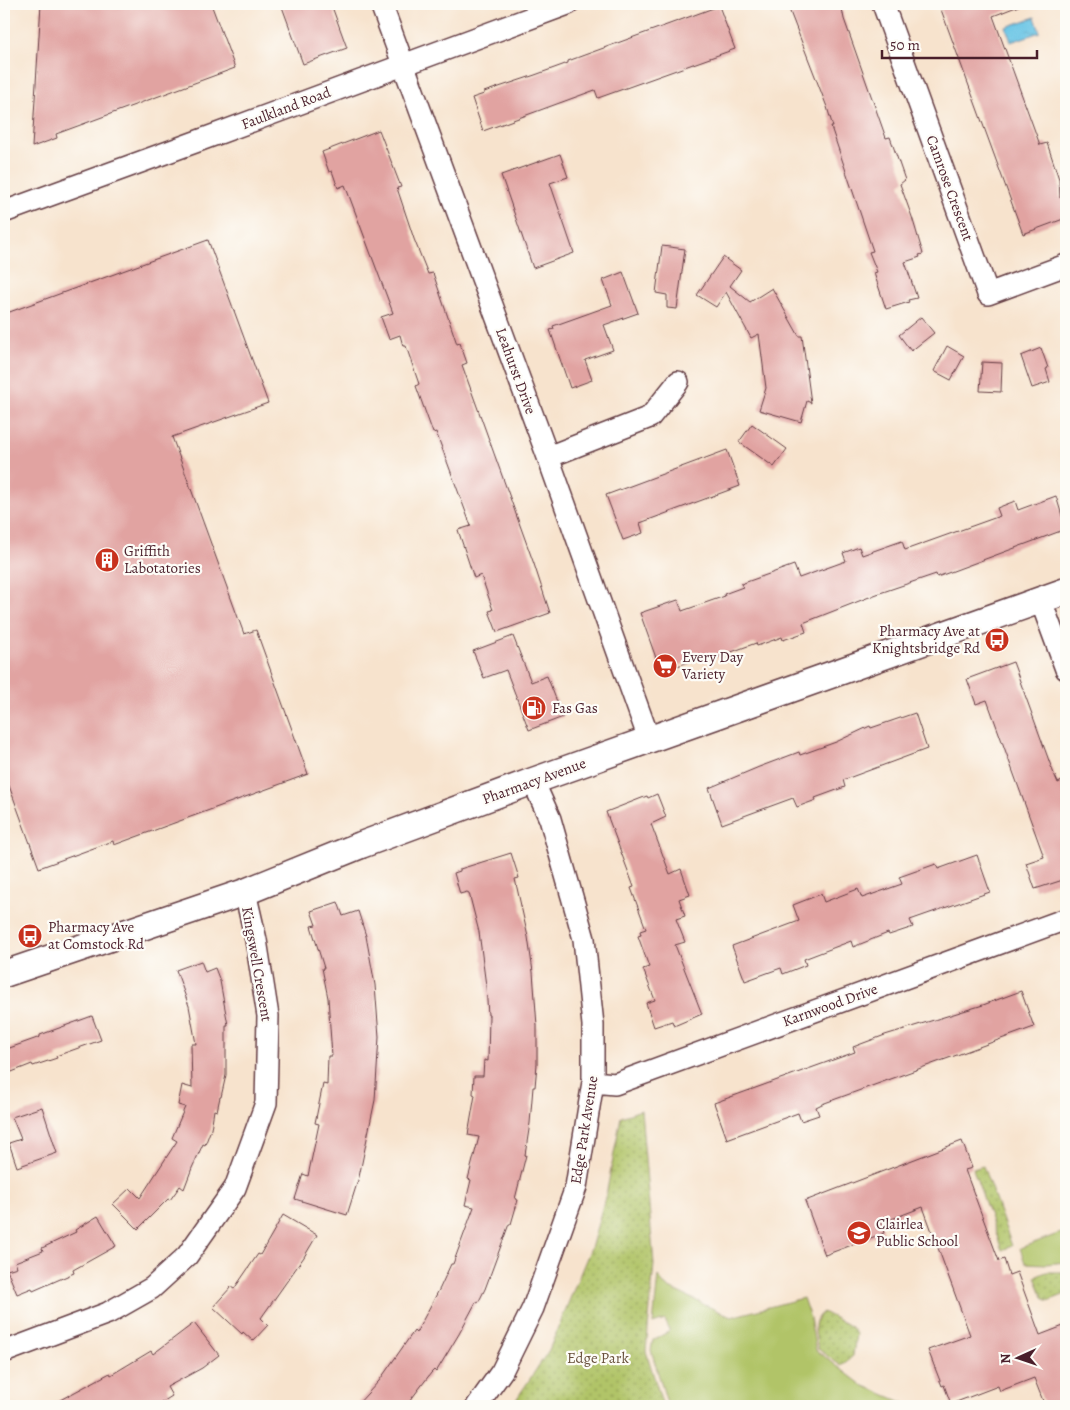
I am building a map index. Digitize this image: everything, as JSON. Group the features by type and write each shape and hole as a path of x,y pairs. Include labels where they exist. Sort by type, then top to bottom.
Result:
{"street":[{"name":"Leahurst Drive","path":"381,4 548,457 649,739"},
{"name":"Faulkland Road","path":"4,212 568,4"},
{"name":"Camrose Crescent","path":"883,4 988,294 1066,265"},
{"path":"548,457 650,417 678,382"},
{"name":"Pharmacy Avenue","path":"4,974 244,892 361,845 533,781 1066,591"},
{"path":"1041,601 1066,669"},
{"name":"Edge Park Avenue","path":"477,1406 502,1371 533,1308 576,1188 594,1082 593,1025 584,940 550,819 533,781"},
{"name":"Kingswell Crescent","path":"4,1352 108,1313 152,1288 187,1256 235,1188 266,1103 268,1016 254,934 244,892"},
{"name":"Karnwood Drive","path":"594,1082 615,1084 1066,919"}],"green space":[{"name":"Edge Park","path":"641,1110 654,1264 646,1351 663,1406 512,1406 549,1350 592,1245 607,1190 621,1117"},
{"path":"983,1166 1012,1246 1002,1250 973,1169"},
{"path":"1066,1231 1066,1262 1046,1264 1025,1263 1020,1248"},
{"path":"1046,1272 1066,1272 1066,1294 1048,1301 1043,1297 1035,1277"},
{"path":"658,1276 665,1286 731,1317 803,1298 810,1318 816,1350 862,1385 908,1406 668,1406 651,1350 653,1340 670,1331 665,1320 653,1324"},
{"path":"823,1312 850,1326 856,1334 853,1356 841,1366 818,1349 815,1324"}],"water":[{"path":"1035,17 1040,32 1011,42 1006,27"}],"building":[{"path":"41,4 211,4 235,68 56,134 57,138 32,147"},
{"path":"281,4 331,4 347,48 303,64"},
{"path":"787,4 841,4 844,19 886,138 890,137 905,180 900,184 923,254 919,255 920,257 905,262 917,298 908,300 909,302 886,309 874,273 877,272 869,252 873,251 831,127 833,127 827,107"},
{"path":"939,4 1021,4 993,16 1040,145 1047,143 1059,179 1060,198 1066,195 1066,218 1023,234"},
{"path":"719,6 735,49 598,98 595,90 483,131 472,98"},
{"path":"379,130 401,187 397,188 414,239 428,274 433,273 457,344 460,343 467,363 462,365 550,613 497,632 489,611 493,610 481,575 474,578 458,530 471,526 436,432 433,433 416,386 419,384 406,346 403,346 400,335 389,339 381,317 393,313 345,185 338,188 332,171 329,172 322,152"},
{"path":"560,154 568,177 550,183 574,253 533,268 501,175"},
{"name":"Griffith Labotatories","path":"208,240 268,403 172,437 244,634 256,630 308,774 114,845 113,841 39,868 4,772 4,314"},
{"path":"662,246 685,249 677,309 667,308 667,295 656,293"},
{"path":"723,257 741,270 730,286 750,302 772,288 799,336 802,336 811,403 807,401 801,422 759,410 766,388 759,334 751,338 726,292 716,307 697,295"},
{"path":"623,272 638,313 604,325 613,350 585,360 592,380 570,388 550,330 554,329 553,326 612,305 603,280"},
{"path":"921,317 934,333 911,351 899,335"},
{"path":"947,346 964,356 951,380 934,371"},
{"path":"1041,348 1048,368 1046,369 1050,382 1032,388 1021,356"},
{"path":"982,362 1002,363 1001,392 980,391"},
{"path":"752,424 787,449 774,467 739,442"},
{"path":"727,450 740,486 640,523 643,533 623,540 606,495"},
{"path":"1056,496 1066,529 937,577 936,574 877,594 803,623 806,632 783,640 782,637 757,646 756,643 704,662 702,657 661,672 640,613 678,600 682,611 725,596 724,594 743,587 741,584 794,565 799,578 846,561 843,553 859,547 862,555 902,541 905,550 1000,516 997,508 1015,501 1018,510"},
{"path":"513,636 531,682 547,676 563,717 529,730 506,670 484,678 473,651"},
{"path":"1013,662 1052,769 1058,783 1062,781 1066,793 1066,879 1035,889 1026,863 1044,857 987,700 976,704 967,679"},
{"path":"915,713 927,749 843,780 845,787 797,807 793,798 722,824 709,788 799,752 800,755 836,742 870,726 871,728"},
{"path":"657,794 666,817 651,824 670,874 681,869 690,895 679,899 685,916 676,919 685,942 675,945 702,1014 674,1026 672,1021 654,1027 646,1003 655,1000 643,969 649,967 638,936 641,935 640,931 646,929 631,888 634,887 606,812"},
{"path":"511,853 519,878 515,879 528,937 537,1026 535,1087 533,1087 526,1155 515,1199 518,1200 511,1224 509,1224 485,1289 436,1372 434,1370 431,1373 406,1406 356,1406 379,1381 414,1331 416,1333 451,1264 453,1264 474,1207 465,1205 471,1180 468,1179 479,1137 468,1135 475,1095 473,1094 474,1076 483,1076 484,1060 488,1061 489,1015 479,932 469,893 460,894 454,873 460,871 460,869"},
{"path":"977,855 990,892 910,920 913,927 889,935 888,933 853,947 851,941 804,959 806,965 783,974 781,968 745,981 732,946 799,921 793,905 821,894 824,902 858,889 862,898 902,884 899,877 936,864 938,869"},
{"path":"338,902 343,916 358,911 366,936 375,985 379,1037 375,1100 359,1177 347,1215 295,1199 303,1174 308,1176 319,1124 315,1123 323,1084 327,1085 328,1056 332,1056 328,998 322,968 324,968 311,926 316,925 311,911"},
{"path":"201,961 205,972 215,968 220,981 228,1025 226,1025 226,1075 221,1097 217,1111 214,1110 211,1129 205,1145 203,1144 184,1189 180,1186 170,1200 168,1199 138,1229 113,1204 130,1188 140,1198 177,1141 172,1138 185,1107 178,1105 182,1085 192,1088 191,1044 196,1044 189,1006 176,970"},
{"path":"1021,991 1034,1027 822,1104 816,1107 819,1115 801,1121 798,1113 727,1139 714,1103 855,1052 853,1047 885,1035 983,1005"},
{"path":"92,1016 101,1040 56,1056 57,1058 33,1066 32,1064 4,1075 4,1050"},
{"path":"42,1107 57,1153 17,1167 9,1143 21,1139 12,1117"},
{"path":"962,1141 972,1168 965,1170 999,1261 1004,1259 1009,1275 1017,1272 1040,1335 1066,1325 1066,1406 1045,1406 1034,1378 1000,1391 998,1386 951,1404 928,1350 970,1335 923,1207 881,1223 884,1233 825,1255 805,1201"},
{"path":"283,1215 317,1235 304,1257 261,1318 268,1325 253,1341 243,1332 242,1334 213,1307 231,1287 234,1289 258,1254 260,1255"},
{"path":"98,1216 116,1246 73,1270 74,1273 33,1291 32,1288 17,1294 7,1270 17,1267 15,1262 43,1251 42,1248 76,1232 75,1230"},
{"path":"194,1323 219,1355 202,1368 167,1387 172,1396 156,1406 49,1406 110,1373 111,1375 151,1351 153,1354"}],"place":[{"name":"Griffith Labotatories","path":"107,560"},
{"name":"Pharmacy Ave at Knightsbridge Rd","path":"997,640"},
{"name":"Every Day Variety","path":"665,666"},
{"name":"Fas Gas","path":"534,708"},
{"name":"Pharmacy Ave at Comstock Rd","path":"30,936"},
{"name":"Clairlea Public School","path":"859,1233"}]}
